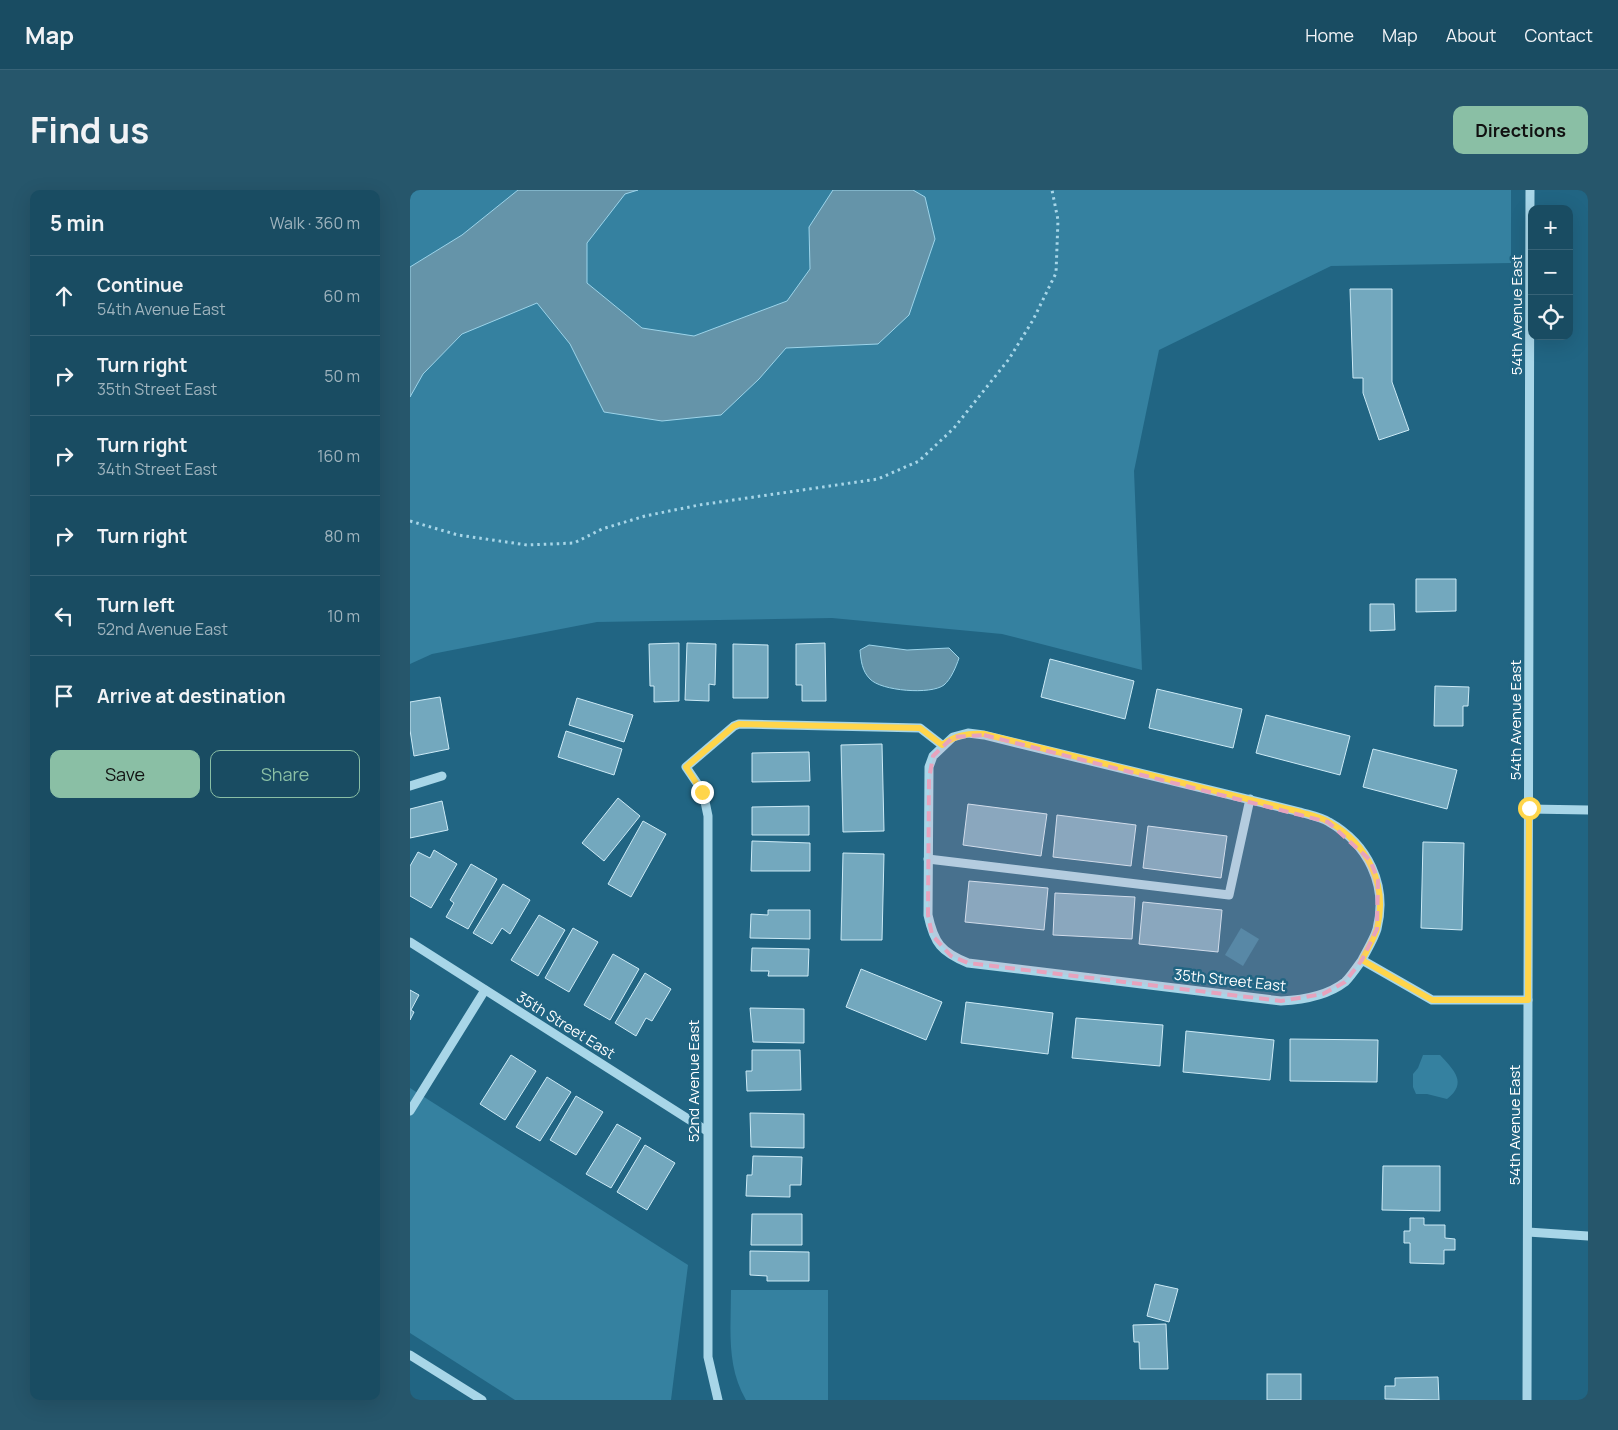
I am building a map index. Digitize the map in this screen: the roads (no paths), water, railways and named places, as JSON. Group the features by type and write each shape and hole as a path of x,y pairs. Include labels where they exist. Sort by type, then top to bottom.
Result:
{"street":[{"name":"54th Avenue East","path":"1528,1400 1530,190"},
{"name":"52nd Avenue East","path":"718,1400 708,1357 708,816 702,792 686,767 734,726 739,724 920,728 942,745"},
{"name":"35th Street East","path":"928,859 928,915 932,935 940,947 951,956 968,962 1281,1001 1303,1000 1323,994 1345,982 1362,960 1377,929 1380,904 1378,880 1370,860 1360,847 1328,822 1300,812 1250,799 984,734 968,733 953,737 942,745"},
{"path":"942,745 933,756 929,767 928,859 1230,895 1250,799"},
{"path":"410,786 442,776"},
{"path":"1529,808 1588,810"},
{"name":"35th Street East","path":"410,942 707,1131"},
{"path":"1362,960 1432,1000 1528,1000"},
{"path":"410,1111 485,990"},
{"path":"1528,1232 1588,1236"},
{"path":"410,1355 482,1400"}]}
